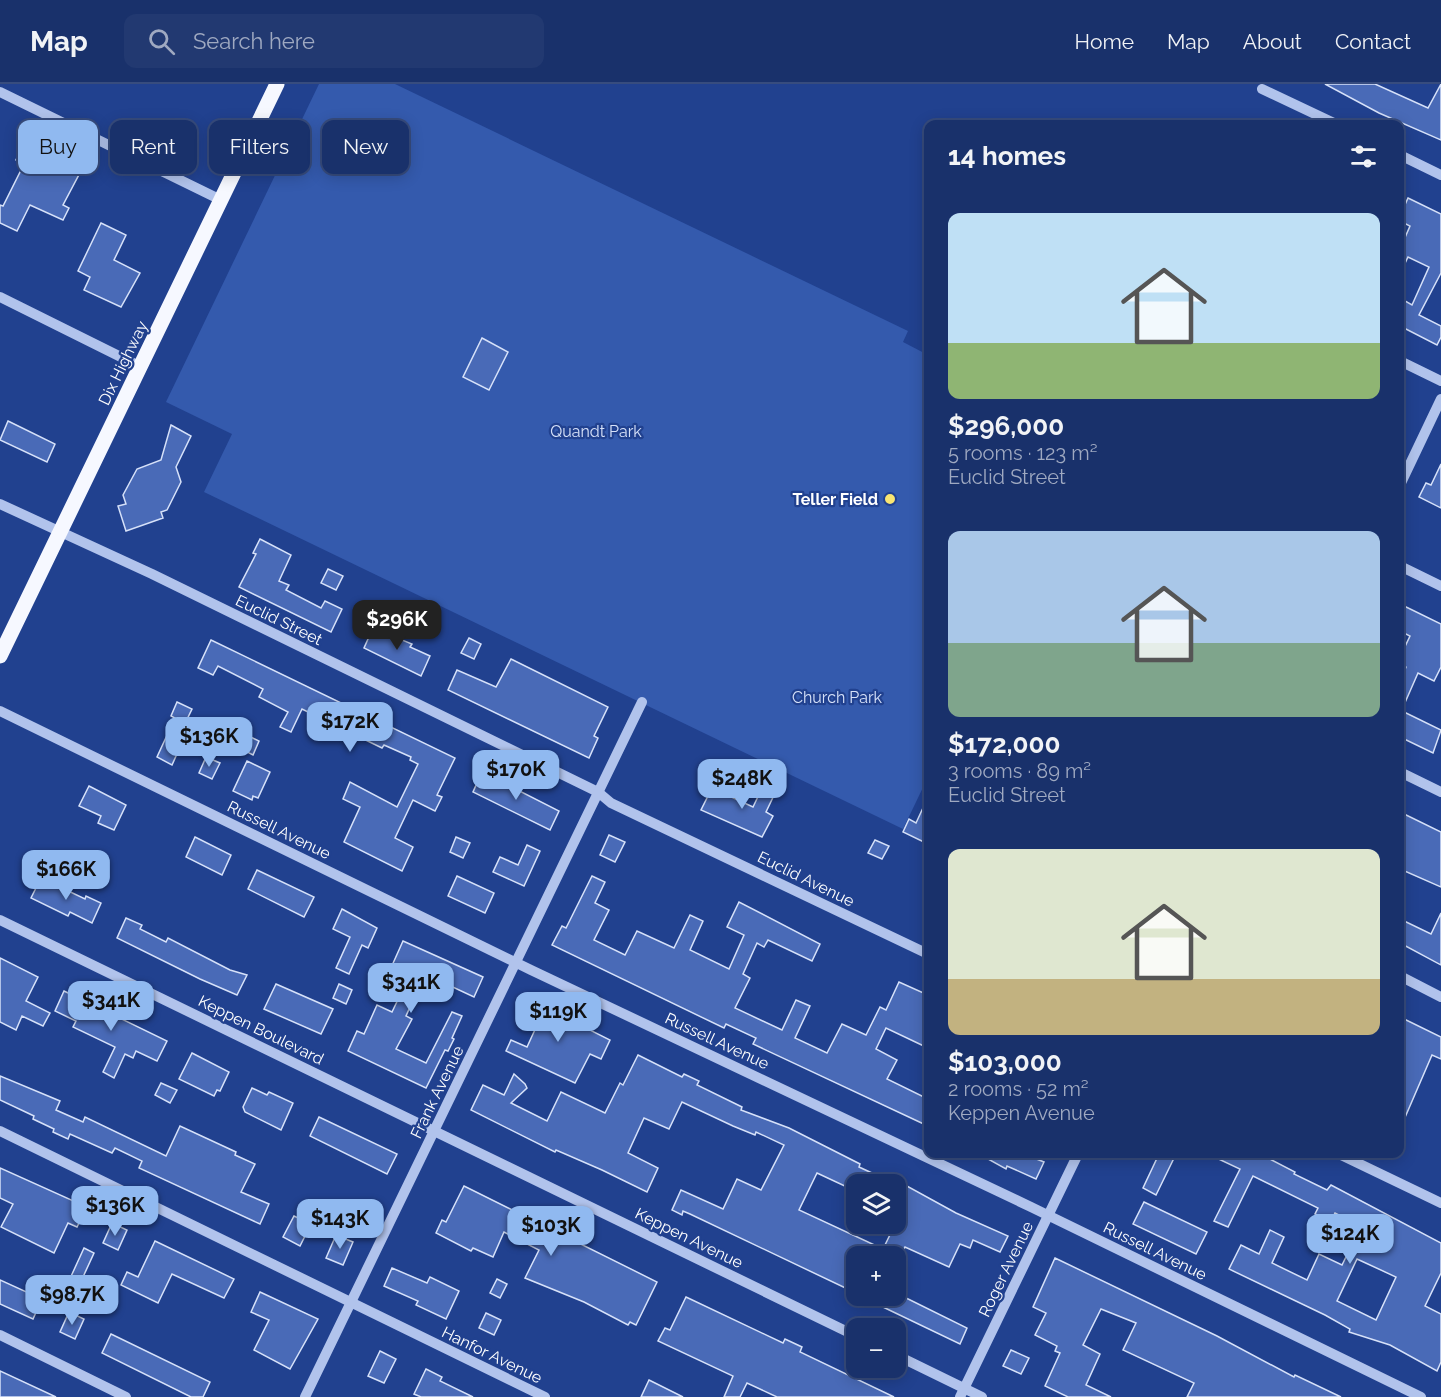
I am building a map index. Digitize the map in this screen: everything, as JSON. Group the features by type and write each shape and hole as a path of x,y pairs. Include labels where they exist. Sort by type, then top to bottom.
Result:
{"main road":[{"name":"Dix Highway","path":"0,656 277,84"}],"street":[{"path":"1262,89 1328,120"},
{"path":"0,92 221,200"},
{"path":"1404,157 1441,176"},
{"path":"0,297 141,367"},
{"path":"1404,363 1441,381"},
{"path":"1404,477 1441,399"},
{"name":"Euclid Street","path":"0,504 152,574 598,792 611,803 671,831"},
{"path":"1404,568 1441,586"},
{"name":"Frank Avenue","path":"305,1397 642,702"},
{"name":"Russell Avenue","path":"0,711 516,962 924,1156"},
{"path":"1404,774 1441,792"},
{"name":"Euclid Avenue","path":"671,831 924,952"},
{"name":"Keppen Boulevard","path":"0,920 508,1166"},
{"path":"1404,978 1441,997"},
{"name":"Hanfor Avenue","path":"0,1131 545,1397"},
{"name":"Russell Avenue","path":"928,1158 1421,1397"},
{"name":"Roger Avenue","path":"963,1393 1076,1158"},
{"path":"1346,1158 1441,1203"},
{"name":"Keppen Avenue","path":"508,1166 846,1331"},
{"path":"0,1335 126,1397"},
{"path":"906,1361 963,1393 982,1397"}],"green space":[{"name":"Quandt Park","path":"319,84 395,84 908,331 903,342 924,353 924,785 903,829 204,492 232,434 166,402 276,174 310,174 310,120 302,120"}],"building":[{"path":"1325,84 1375,84 1428,108 1441,84 1441,140 1404,124 1404,120 1395,120"},
{"path":"19,174 79,174 63,205 69,208 63,220 30,205 17,231 0,223 0,205 3,206"},
{"path":"1408,198 1441,214 1441,273 1419,315 1441,326 1441,337 1437,345 1404,328 1404,300 1412,305 1429,267 1408,257 1404,266 1404,240 1410,226 1404,223 1404,207"},
{"path":"101,223 126,235 114,260 140,273 121,307 84,290 90,277 78,271"},
{"path":"482,338 508,352 489,390 463,377"},
{"path":"8,421 55,444 47,462 0,440"},
{"path":"171,425 191,436 176,467 181,482 167,510 161,512 163,518 126,531 118,506 126,504 123,495 137,469 161,460"},
{"path":"1441,464 1441,508 1419,497 1426,483 1431,485"},
{"path":"260,539 291,555 279,581 289,585 286,590 321,608 325,601 342,609 331,632 239,587 256,554 253,553"},
{"path":"328,569 343,576 336,590 321,583"},
{"path":"1404,606 1441,624 1441,667 1434,681 1418,673 1404,705 1406,667 1404,666 1404,649 1410,636 1404,633"},
{"path":"373,628 412,644 410,647 430,656 421,676 364,648"},
{"path":"469,638 481,644 474,659 461,653"},
{"path":"211,640 455,758 437,795 442,797 435,811 413,800 395,838 413,847 402,871 344,842 360,807 343,799 350,782 397,807 418,764 410,760 411,757 384,745 382,748 302,709 291,732 280,727 288,712 259,697 263,689 218,666 213,675 198,668"},
{"path":"511,659 608,707 594,736 598,738 589,758 448,690 457,670 496,687"},
{"path":"177,702 192,709 176,742 181,745 172,765 157,757 175,718 171,716"},
{"path":"1404,712 1441,730 1433,753 1404,739"},
{"path":"230,727 259,741 253,755 224,740"},
{"path":"206,757 220,763 212,779 199,773"},
{"path":"247,761 270,772 258,798 253,796 252,800 233,791"},
{"path":"482,772 559,811 550,830 473,792"},
{"path":"764,784 777,789 766,812 773,816 762,837 701,810 712,788 753,807"},
{"path":"89,786 126,805 114,830 98,823 101,816 79,806"},
{"path":"924,806 924,842 903,832 909,819 916,823"},
{"path":"1404,814 1441,832 1441,887 1404,871"},
{"path":"609,835 625,842 615,862 600,855"},
{"path":"195,837 231,855 222,875 186,857"},
{"path":"456,837 470,843 463,858 450,852"},
{"path":"875,840 889,846 882,859 868,853"},
{"path":"527,845 540,851 524,886 493,872 500,857 518,865"},
{"path":"257,870 314,897 304,917 248,889"},
{"path":"457,876 494,893 485,913 448,896"},
{"path":"592,876 605,882 595,903 609,910 594,940 625,955 637,931 674,948 690,915 703,921 690,950 729,969 744,935 727,927 739,902 820,944 812,961 768,940 764,947 757,943 743,974 750,978 735,1008 782,1030 796,1000 810,1006 795,1038 827,1053 842,1024 866,1035 880,1007 886,1010 899,982 924,993 924,1046 886,1028 876,1049 897,1060 887,1079 924,1097 924,1124 753,1044 756,1038 726,1024 724,1028 552,945 562,926 566,928"},
{"path":"41,878 85,899 86,896 101,903 92,923 70,912 68,916 31,898"},
{"path":"342,909 377,928 368,948 362,945 349,974 336,968 350,937 333,929"},
{"path":"1441,913 1441,965 1404,945 1404,921 1431,934"},
{"path":"126,918 142,925 140,929 166,942 168,938 230,970 247,975 237,995 117,938"},
{"path":"403,941 483,977 474,997 425,974 406,1016 412,1019 396,1049 426,1063 452,1012 462,1016 448,1051 445,1050 426,1088 348,1051 357,1031 364,1034 377,1005 392,1012 402,991 378,980 384,967 390,970"},
{"path":"0,958 38,977 26,1001 50,1013 43,1026 22,1016 16,1030 0,1022"},
{"path":"276,984 333,1009 321,1034 264,1009"},
{"path":"339,984 352,990 346,1004 333,998"},
{"path":"64,991 167,1041 157,1061 136,1051 133,1058 125,1054 114,1078 103,1072 115,1047 73,1027 76,1021 55,1011"},
{"path":"524,997 610,1040 601,1059 590,1054 575,1083 506,1051 511,1040 527,1047 538,1023 517,1012"},
{"path":"1404,1019 1441,1037 1441,1059 1432,1055 1404,1120"},
{"path":"192,1053 229,1072 220,1091 217,1090 214,1096 179,1079"},
{"path":"638,1055 682,1077 684,1074 699,1081 697,1085 742,1107 741,1110 789,1128 860,1164 859,1167 874,1174 846,1174 846,1187 817,1173 799,1210 846,1232 846,1234 877,1246 846,1246 846,1288 690,1214 683,1211 682,1215 672,1210 681,1190 723,1209 737,1179 761,1190 784,1145 756,1132 755,1135 733,1126 682,1102 669,1129 644,1118 628,1153 658,1168 647,1192 556,1150 555,1152 471,1110 483,1085 504,1095 514,1074 527,1088 511,1103 547,1121 561,1092 605,1113 620,1083 623,1085"},
{"path":"0,1076 60,1101 56,1110 83,1122 85,1117 166,1156 180,1126 236,1152 235,1155 255,1164 241,1192 269,1204 260,1224 139,1168 142,1161 115,1148 112,1153 70,1134 68,1139 53,1132 54,1129 33,1119 34,1116 0,1100"},
{"path":"161,1083 177,1090 170,1103 155,1095"},
{"path":"252,1088 267,1095 269,1092 293,1103 281,1130 245,1112 243,1107"},
{"path":"319,1117 397,1154 387,1174 310,1136"},
{"path":"986,1158 1034,1158 1044,1162 1036,1179 1007,1166 1006,1169"},
{"path":"1157,1158 1174,1158 1156,1195 1143,1188"},
{"path":"1217,1158 1268,1158 1327,1190 1331,1185 1441,1243 1441,1273 1425,1306 1441,1314 1441,1362 1437,1371 1390,1345 1349,1332 1350,1329 1325,1315 1229,1269 1241,1245 1259,1254 1270,1230 1284,1237 1272,1263 1307,1280 1319,1254 1342,1265 1361,1226 1335,1213 1331,1221 1315,1214 1318,1208 1253,1176 1228,1227 1214,1221 1240,1169","holes":["1357,1259 1396,1277 1376,1320 1337,1301"]},
{"path":"0,1168 87,1207 77,1227 68,1223 54,1253 1,1227 13,1204 0,1198"},
{"path":"464,1186 657,1282 636,1325 630,1322 628,1325 584,1302 525,1278 539,1250 504,1232 493,1257 473,1248 471,1251 436,1233 442,1220 446,1222"},
{"path":"906,1186 956,1213 1008,1236 1000,1252 973,1240 970,1248 960,1244 949,1267 906,1246 884,1246 890,1234 906,1234"},
{"path":"1144,1202 1207,1232 1196,1254 1133,1224"},
{"path":"294,1216 311,1224 300,1246 283,1237"},
{"path":"112,1223 127,1230 118,1250 103,1243"},
{"path":"336,1235 353,1242 343,1265 326,1258"},
{"path":"155,1241 234,1279 224,1298 172,1274 158,1303 121,1285 127,1272 138,1277"},
{"path":"84,1248 94,1253 72,1301 62,1296"},
{"path":"1055,1258 1217,1336 1294,1377 1295,1375 1341,1397 1187,1397 1194,1383 1123,1350 1136,1323 1101,1309 1083,1345 1100,1354 1086,1385 1111,1397 1068,1397 1045,1386 1060,1353 1055,1351 1057,1346 1035,1335 1046,1313 1033,1307"},
{"path":"392,1268 427,1283 430,1277 459,1291 446,1319 416,1305 418,1301 384,1286"},
{"path":"497,1279 507,1284 500,1298 490,1293"},
{"path":"0,1280 42,1299 33,1319 0,1304"},
{"path":"260,1292 318,1319 290,1369 254,1350 269,1320 251,1312"},
{"path":"686,1297 783,1343 785,1339 802,1347 800,1352 846,1374 846,1378 854,1378 894,1397 777,1397 747,1383 740,1397 724,1397 733,1376 658,1341 665,1328 670,1330"},
{"path":"906,1298 967,1328 960,1344 881,1306 906,1306"},
{"path":"69,1312 84,1319 75,1339 60,1332"},
{"path":"486,1313 501,1320 494,1335 479,1328"},
{"path":"111,1334 210,1382 203,1397 191,1397 102,1353"},
{"path":"1011,1350 1029,1358 1021,1374 1003,1366"},
{"path":"380,1351 396,1359 384,1383 368,1376"},
{"path":"426,1369 442,1377 440,1381 473,1397 421,1397 414,1394"},
{"path":"0,1371 56,1397 0,1397"},
{"path":"649,1380 683,1397 641,1397"}],"place":[{"name":"Teller Field","path":"890,499"}],"park label":[{"name":"Church Park","path":"837,697"}]}
